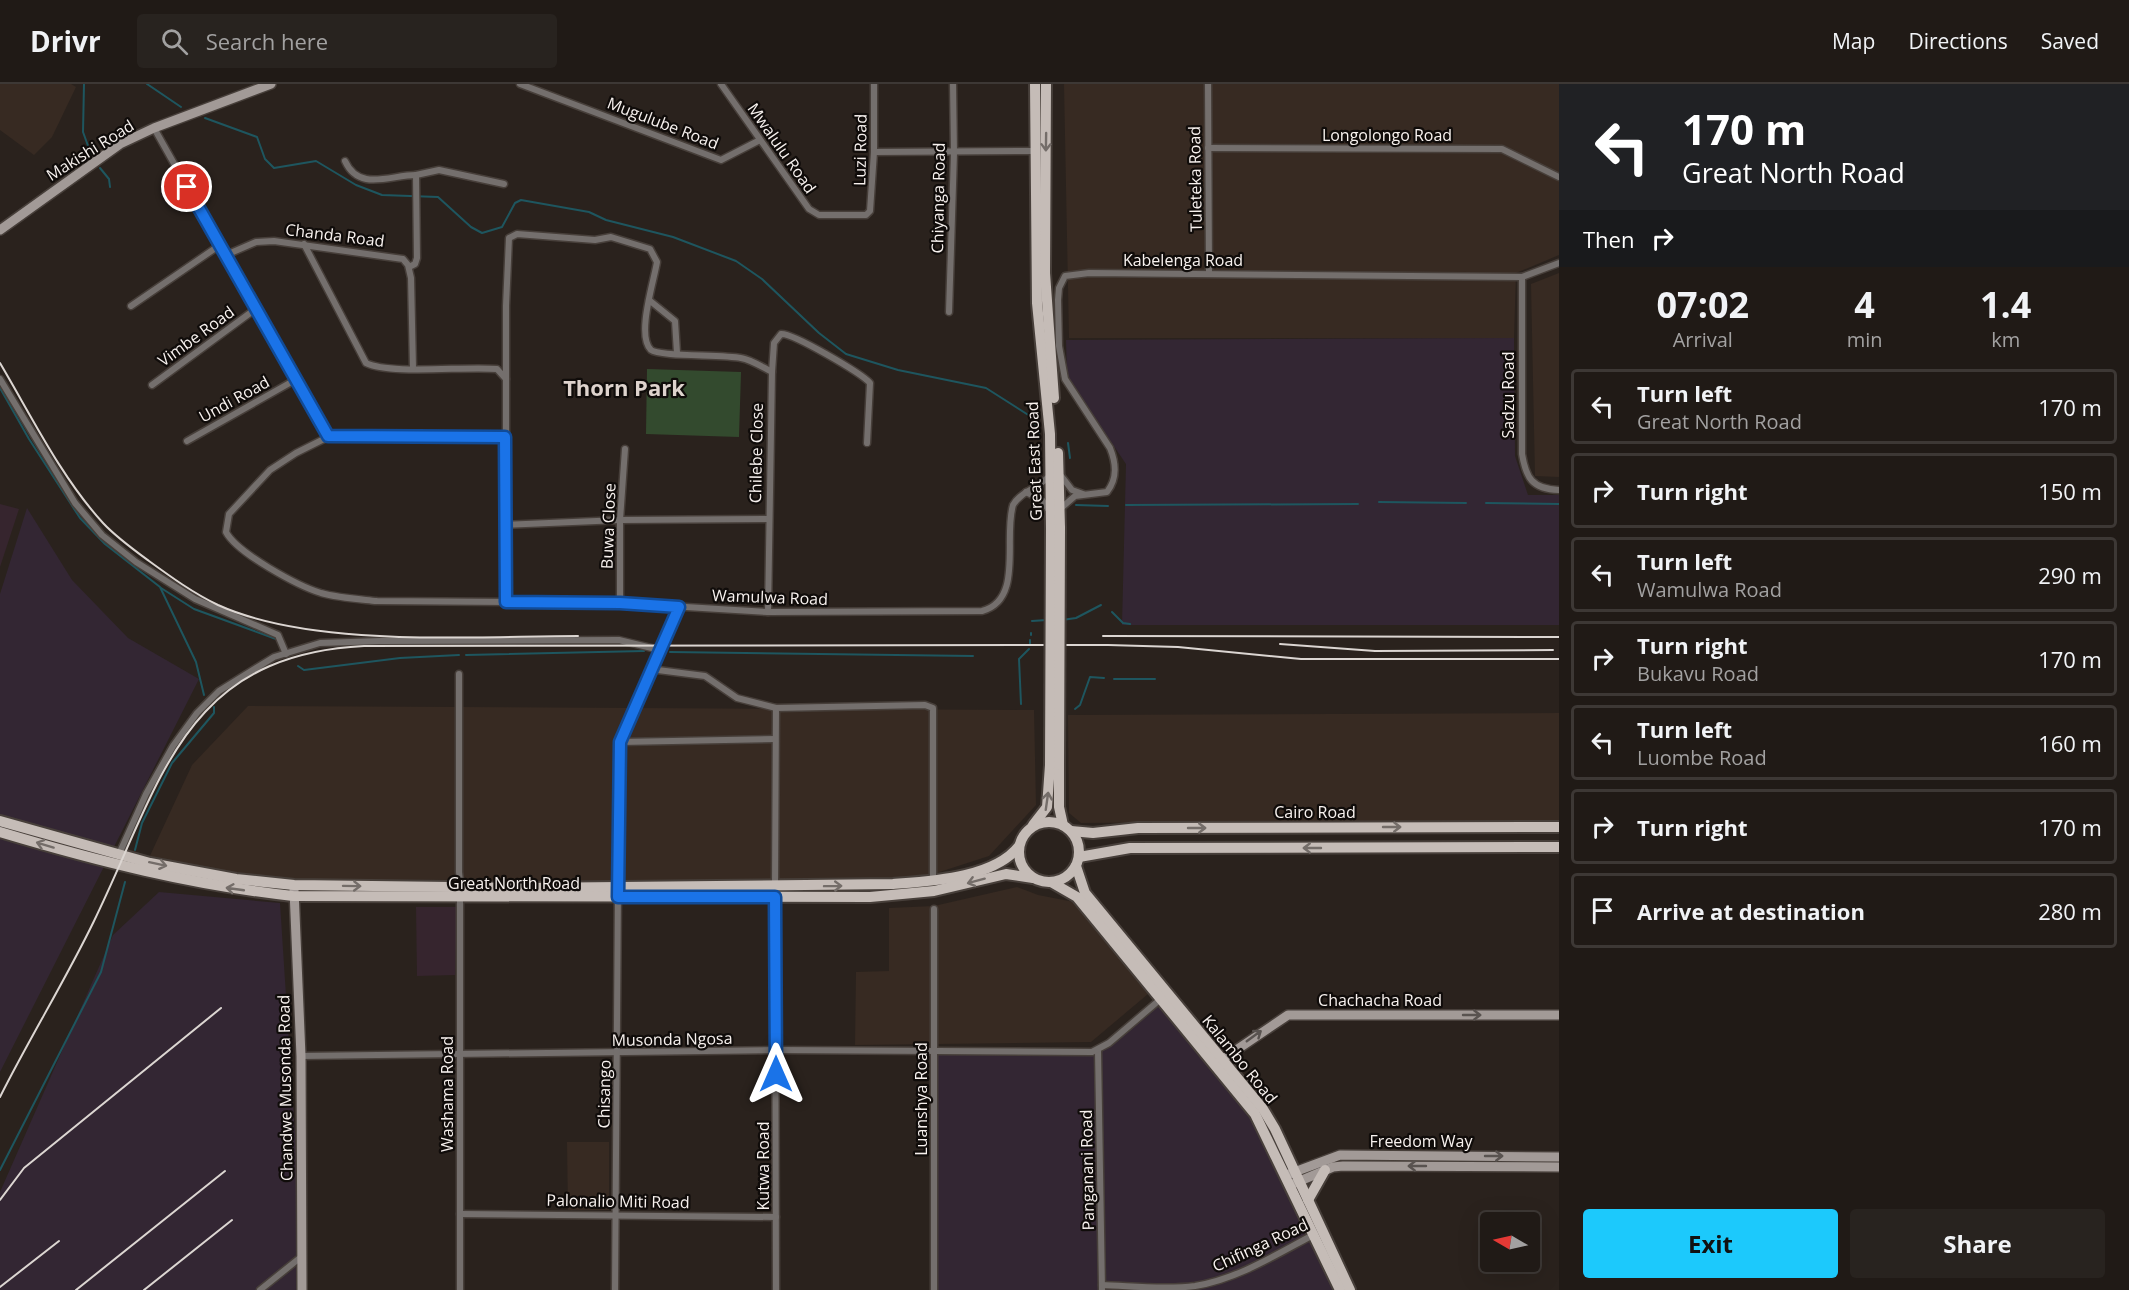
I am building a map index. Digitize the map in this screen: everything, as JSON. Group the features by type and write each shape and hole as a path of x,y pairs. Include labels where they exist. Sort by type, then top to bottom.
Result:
{"main road":[{"name":"Makishi Road","path":"0,230 120,144 154,128 271,84"},
{"name":"Great East Road","path":"1035,84 1037,303 1055,471"},
{"name":"Great East Road","path":"1046,84 1045,273 1056,512 1055,765 1059,803 1067,828"},
{"name":"Great East Road","path":"1028,830 1046,811 1055,765"},
{"name":"Great North Road","path":"0,821 119,855 294,890"},
{"path":"1078,862 1078,843 1067,828 1045,822 1028,830 1019,846 1021,864 1033,878 1051,882 1061,880 1078,862 1130,848 1559,847"},
{"path":"1469,827 1475,837 1469,848"},
{"path":"1488,827 1483,837 1488,848"},
{"name":"Cairo Road","path":"1067,828 1559,827"},
{"path":"1247,828 1252,836 1247,848"},
{"path":"1265,828 1260,840 1265,848"},
{"name":"Great North Road","path":"0,832 134,870 210,885 294,890 775,892 897,896 934,891 1006,874 1033,878"},
{"name":"Great North Road","path":"775,892 933,881 989,868 1005,861 1019,846"},
{"name":"Kalambo Road","path":"1078,862 1085,892 1164,996"},
{"name":"Kalambo Road","path":"1051,882 1077,897 1219,1062 1255,1114 1308,1200 1318,1233 1350,1290"},
{"name":"Chandwe Musonda Road","path":"294,890 301,1056 302,1290"},
{"name":"Great North Road","path":"460,892 503,897 617,892"},
{"name":"Chachacha Road","path":"1219,1062 1288,1015 1559,1015"},
{"name":"Freedom Way","path":"1293,1178 1340,1155 1559,1157"},
{"name":"Freedom Way","path":"1293,1178 1343,1166 1559,1167"},
{"path":"1308,1200 1325,1170"},
{"name":"Kalambo Road","path":"1293,1178 1340,1290"}],"street":[{"name":"Mugulube Road","path":"520,84 721,160 760,140"},
{"name":"Mwalulu Road","path":"721,84 812,212 819,215 866,215"},
{"name":"Luzi Road","path":"866,215 872,204 874,84"},
{"name":"Chiyanga Road","path":"949,312 954,153 953,84"},
{"name":"Tuleteka Road","path":"1208,84 1209,273"},
{"path":"154,128 328,436 505,437"},
{"name":"Longolongo Road","path":"1208,148 1502,149 1559,177"},
{"path":"874,152 1035,151"},
{"path":"345,161 356,175 369,180 379,181 439,170 504,184"},
{"path":"412,368 409,267 415,264 417,258 416,175"},
{"path":"506,602 505,437 509,238 517,234 595,240 610,237 650,249 657,262 649,300 647,347 659,355 677,353 738,357 772,372"},
{"name":"Chanda Road","path":"226,255 256,242 303,244 393,256 403,260 409,267"},
{"path":"303,244 364,360 375,367 497,369 506,379"},
{"path":"131,306 220,245"},
{"name":"Kabelenga Road","path":"1056,512 1071,498 1084,494 1107,492 1115,474 1115,460 1110,448 1065,379 1059,346 1060,282 1072,273 1522,277 1559,263"},
{"name":"Sadzu Road","path":"1522,277 1522,454 1525,474 1538,486 1559,490"},
{"path":"649,300 675,321 677,353"},
{"name":"Vimbe Road","path":"152,385 257,308"},
{"name":"Chilebe Close","path":"768,612 772,372 774,343 781,334 791,335 814,347 870,383 867,443"},
{"path":"0,379 75,503 102,535 136,562 195,599 278,635 286,654"},
{"name":"Undi Road","path":"186,441 295,380"},
{"name":"Wamulwa Road","path":"328,436 270,470 229,514 225,529 230,539 276,572 321,593 395,602 620,603 768,612 876,614 991,609 997,606 1007,590 1011,515 1015,501 1026,492 1041,486 1055,471"},
{"name":"Buwa Close","path":"620,603 620,520 625,449"},
{"path":"1055,471 1072,490 1084,494"},
{"path":"1026,492 1056,512"},
{"path":"505,525 620,520 768,519"},
{"path":"679,607 620,742 775,739"},
{"path":"119,855 146,795 173,746 197,713 219,691 248,671 286,654 320,643 381,641 619,640 660,650"},
{"path":"650,669 705,676 745,702 776,708 925,705 933,708 933,881"},
{"name":"Washama Road","path":"459,674 460,1290"},
{"name":"Kutwa Road","path":"776,708 776,1290"},
{"name":"Chisango","path":"615,1290 620,742"},
{"name":"Luanshya Road","path":"934,909 934,1290"},
{"path":"1098,1051 1164,996"},
{"name":"Musonda Ngosa","path":"301,1056 776,1050 1098,1051"},
{"name":"Panganani Road","path":"1098,1051 1102,1288"},
{"name":"Palonalio Miti Road","path":"460,1214 776,1217"},
{"name":"Chifinga Road","path":"1102,1288 1180,1288 1206,1284 1242,1271 1318,1233"},
{"path":"260,1290 301,1257"}],"shaded area":[{"path":"0,84 71,84 76,87 52,137 34,155 0,130"},
{"path":"1064,84 1559,84 1559,255 1516,273 1514,338 1069,338"},
{"path":"1559,273 1559,477 1535,476 1531,284"},
{"path":"1514,338 1515,456 1528,495 1559,495 1559,625 1122,625 1126,464 1067,377 1066,340"},
{"path":"0,504 19,509 0,567"},
{"path":"27,508 72,580 128,638 199,679 0,1072 0,594"},
{"path":"248,706 1034,710 1036,805 989,856 924,877 848,882 287,879 148,860 192,765"},
{"path":"1559,713 1559,820 1081,823 1069,813 1068,715"},
{"path":"1017,887 1038,895 1074,902 1148,994 1091,1042 855,1045 856,972 889,971 889,908 934,906"},
{"path":"159,892 280,903 305,1290 0,1290 0,1192 113,935"},
{"path":"416,907 457,907 455,975 417,976"},
{"path":"1163,993 1259,1110 1334,1290 934,1290 933,1054 1098,1053"},
{"path":"567,1142 609,1142 609,1210 568,1210"}],"green space":[{"path":"647,369 741,372 739,437 646,434"}],"waterway":[{"path":"84,84 83,132 91,154"},
{"path":"147,84 181,107"},
{"path":"205,118 257,137 265,159 274,168 316,161 356,185 382,195 438,197 471,227 482,233 502,227 515,203 521,200 589,212 606,220 673,237 736,261 762,279 819,333 846,354 898,370 986,388 1033,418 1039,435"},
{"path":"100,168 109,179 110,187"},
{"path":"0,388 29,439 80,518 105,544 160,587 196,662 204,695"},
{"path":"1068,443 1070,458"},
{"path":"1379,502 1466,503"},
{"path":"1486,503 1559,504"},
{"path":"1126,505 1358,504"},
{"path":"1076,505 1108,506"},
{"path":"161,588 194,609 276,639"},
{"path":"1062,620 1076,618 1101,605"},
{"path":"1112,612 1123,623 1130,624"},
{"path":"1032,621 1047,620"},
{"path":"1021,704 1019,659 1029,649"},
{"path":"466,655 644,651"},
{"path":"670,652 973,656"},
{"path":"298,666 304,670 400,658 459,655"},
{"path":"1075,709 1080,705 1090,677 1104,678"},
{"path":"1114,679 1155,679"},
{"path":"135,850 142,823 172,763 214,713 214,707"},
{"path":"0,1170 101,972 125,882"}],"railway":[{"path":"0,363 60,466 103,523 125,543 166,573 218,605 256,619 346,634 443,638 578,636"},
{"path":"1103,636 1559,637"},
{"path":"1280,644 1375,651 1553,650"},
{"path":"0,1097 83,943 161,776 186,736 216,701 254,674 303,655 364,646 1108,645 1178,647 1301,659 1559,659"},
{"path":"0,1200 24,1168 221,1008"},
{"path":"76,1290 225,1171"},
{"path":"144,1290 232,1220"},
{"path":"0,1287 59,1241"}],"district":[{"name":"Thorn Park","path":"624,387"}],"route":[{"path":"187,187 328,436 505,437 506,602 620,603 679,607 641,689 620,742 618,897 775,897 776,1074"}]}
